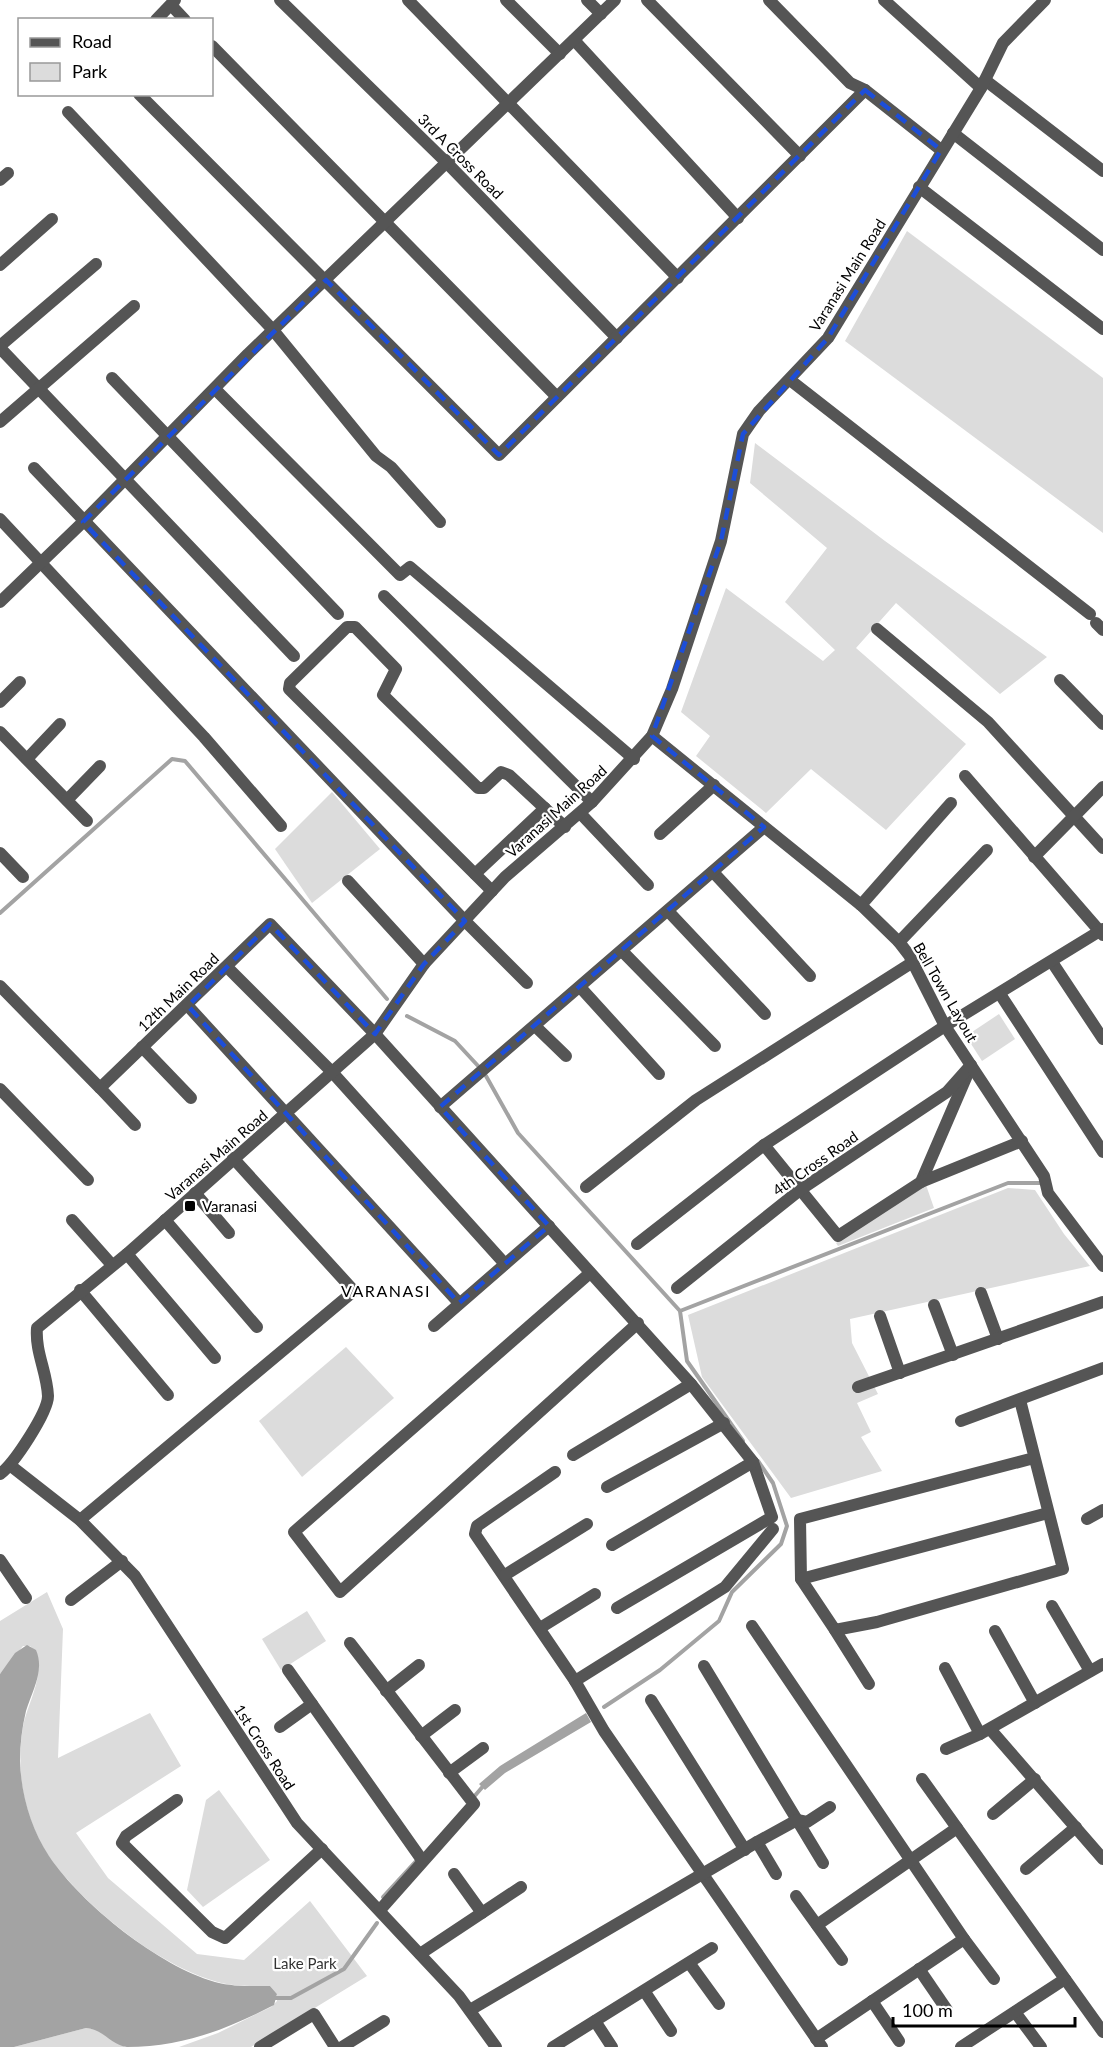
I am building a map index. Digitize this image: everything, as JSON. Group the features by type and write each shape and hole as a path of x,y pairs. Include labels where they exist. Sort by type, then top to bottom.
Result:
{"street":[{"name":"3rd A Cross Road","path":"280,0 447,163 616,338"},
{"path":"408,0 678,278"},
{"path":"506,0 560,54"},
{"path":"587,0 601,14"},
{"path":"0,602 83,522 273,330 615,0"},
{"path":"647,0 800,156"},
{"path":"769,0 850,83 865,90 941,150"},
{"path":"884,0 983,84 1103,171"},
{"name":"Varanasi Main Road","path":"0,1474 11,1466 31,1435 48,1398 36,1345 37,1328 127,1254 375,1034 424,964 492,891 592,802 634,759 652,736 672,689 715,562 743,434 759,411 828,338 983,84 1004,43 1045,0"},
{"path":"158,18 173,2 184,18"},
{"path":"574,40 738,218"},
{"path":"213,47 556,397"},
{"path":"141,96 499,455 865,90"},
{"path":"68,112 273,330 376,456 390,467 440,522"},
{"path":"953,133 1103,250"},
{"path":"919,187 1103,329"},
{"path":"0,265 52,219"},
{"path":"96,264 0,347 294,656"},
{"path":"0,422 40,390 134,306"},
{"path":"112,378 338,614"},
{"path":"790,380 1096,622"},
{"path":"215,389 400,575 410,567 634,759"},
{"path":"34,468 83,522 527,983"},
{"path":"0,519 204,737 281,826"},
{"path":"384,596 592,802"},
{"path":"492,891 289,689 290,683 347,627 355,627 396,669 383,695 478,788 484,788 501,772 508,775 565,827"},
{"path":"877,629 988,722 1072,817 1103,848"},
{"path":"1060,680 1103,724"},
{"path":"0,702 20,682"},
{"path":"27,759 60,724"},
{"path":"0,732 87,821"},
{"name":"Bell Town Layout","path":"652,736 861,905 899,942 913,962 945,1026 1044,1176 1048,1193 1103,1266"},
{"path":"67,800 100,766"},
{"path":"637,1244 764,1145 945,1026 1102,932 965,776"},
{"path":"660,834 714,785"},
{"path":"1034,857 1103,787"},
{"path":"861,905 951,803"},
{"path":"475,874 545,808"},
{"path":"580,813 648,885"},
{"path":"440,1107 764,827"},
{"path":"899,942 987,850"},
{"path":"0,852 23,877"},
{"path":"713,872 810,976"},
{"path":"348,881 424,964"},
{"path":"668,911 765,1014"},
{"name":"12th Main Road","path":"100,1088 188,1006 270,924 375,1034"},
{"path":"622,951 715,1046"},
{"path":"586,1187 696,1100 913,962"},
{"path":"1052,962 1103,1039"},
{"path":"227,967 332,1072 505,1264"},
{"path":"0,986 135,1125"},
{"path":"580,987 659,1074"},
{"path":"1000,994 1103,1152"},
{"path":"188,1006 459,1303"},
{"path":"535,1026 566,1056"},
{"path":"375,1034 692,1384 753,1462 772,1517 617,1608"},
{"path":"142,1047 191,1098"},
{"path":"921,1182 971,1065"},
{"name":"4th Cross Road","path":"677,1288 800,1190 947,1092 971,1065"},
{"path":"0,1089 88,1180"},
{"path":"764,1145 838,1236 921,1182 1022,1141"},
{"path":"80,1520 354,1291 233,1158"},
{"path":"195,1193 229,1233"},
{"path":"72,1220 112,1265"},
{"path":"165,1220 257,1327"},
{"path":"434,1326 549,1226"},
{"path":"127,1254 215,1358"},
{"path":"590,1273 294,1532 340,1592 638,1323"},
{"path":"81,1290 168,1395"},
{"path":"981,1293 998,1339"},
{"path":"858,1387 1103,1302"},
{"path":"934,1305 953,1355"},
{"path":"880,1316 900,1372"},
{"path":"961,1421 1103,1368"},
{"path":"573,1455 692,1384"},
{"path":"835,1630 877,1622 1063,1569 1020,1400"},
{"path":"607,1487 724,1423"},
{"path":"869,1684 801,1579 800,1519 1034,1458"},
{"path":"612,1545 753,1462"},
{"name":"1st Cross Road","path":"11,1466 80,1520 135,1576 297,1823 380,1910 470,2010 496,2047"},
{"path":"555,1472 474,1530 575,1681 604,1731 819,2043 872,2001 964,1939"},
{"path":"1087,1519 1103,1510"},
{"path":"801,1579 1048,1514"},
{"path":"505,1575 587,1524"},
{"path":"575,1681 724,1587 773,1529"},
{"path":"0,1560 26,1599"},
{"path":"71,1600 122,1561"},
{"path":"540,1628 595,1594"},
{"path":"1052,1606 1090,1671"},
{"path":"752,1626 964,1939 994,1979"},
{"path":"995,1631 1035,1703"},
{"path":"350,1643 474,1804 380,1910"},
{"path":"946,1749 985,1731 1103,1664"},
{"path":"386,1691 419,1665"},
{"path":"704,1666 823,1863"},
{"path":"945,1668 985,1731 1035,1779 1103,1859"},
{"path":"288,1670 422,1860"},
{"path":"651,1701 744,1850"},
{"path":"280,1727 312,1704"},
{"path":"421,1736 455,1710"},
{"path":"449,1773 483,1748"},
{"path":"922,1779 1103,2032"},
{"path":"993,1814 1035,1779"},
{"path":"177,1800 126,1836 122,1843 212,1932 225,1938 322,1849"},
{"path":"470,2010 704,1876 757,1842 797,1820 807,1822 830,1806"},
{"path":"1026,1869 1076,1827"},
{"path":"817,1925 957,1828"},
{"path":"757,1842 776,1874"},
{"path":"454,1874 482,1913"},
{"path":"420,1954 521,1887"},
{"path":"796,1896 842,1960"},
{"path":"553,2047 690,1964 712,1948"},
{"path":"690,1964 719,2004"},
{"path":"919,1969 947,2010"},
{"path":"964,2046 1065,1979"},
{"path":"645,1992 671,2031"},
{"path":"872,2001 899,2041"},
{"path":"1015,2012 1041,2047"},
{"path":"262,2046 314,2014 335,2047"},
{"path":"342,2047 384,2021"},
{"path":"595,2021 612,2047"}],"highlighted area":[{"path":"865,90 941,150 828,338 743,434 721,541 652,736 764,827 440,1107 549,1226 459,1303 188,1006 270,924 375,1034 424,964 465,921 83,522 326,280 499,455"}],"green space":[{"path":"907,231 1103,378 1103,533 845,341"},
{"path":"755,443 885,541 1047,657 1000,694 896,603 856,648 966,744 886,830 811,769 766,813 696,756 710,736 681,712 726,588 823,661 835,650 785,602 827,548 750,483"},
{"path":"332,792 380,849 312,903 275,849"},
{"path":"999,1014 1015,1039 982,1061 966,1036"},
{"path":"926,1185 934,1208 838,1246 836,1243"},
{"path":"1008,1188 1035,1190 1064,1234 1090,1266 850,1319 852,1343 878,1394 857,1403 871,1432 861,1437 882,1471 791,1498 702,1377 688,1315"},
{"path":"346,1347 394,1398 302,1477 259,1421"},
{"name":"Lake Park","path":"47,1592 63,1629 58,1758 150,1713 181,1766 76,1833 108,1878 197,1954 244,1960 310,1901 367,1976 251,2047 179,2047 218,2033 271,2007 277,2001 277,1994 270,1986 233,1985 211,1980 189,1972 144,1946 101,1913 82,1895 44,1849 27,1809 20,1764 23,1727 36,1685 38,1664 36,1654 30,1646 23,1646 0,1674 0,1621"},
{"path":"307,1611 326,1641 281,1670 262,1639"},
{"path":"219,1790 270,1860 203,1907 187,1890 206,1800"},
{"path":"86,2028 97,2030 125,2047 14,2047"}],"shaded area":[{"path":"27,1645 36,1650 39,1666 37,1681 23,1723 20,1748 21,1773 32,1823 49,1856 63,1875 101,1913 147,1948 193,1974 215,1982 270,1986 277,1994 274,2005 222,2029 167,2044 121,2046 97,2031 86,2028 14,2047 0,2047 0,1674 15,1653"},
{"path":"586,1713 591,1722 505,1773 485,1790 479,1784 500,1766"}],"waterway":[{"path":"0,913 172,759 185,761 387,999"},
{"path":"407,1016 455,1041 480,1068"},
{"path":"486,1076 518,1133 680,1311"},
{"path":"743,1441 687,1361 680,1311 1008,1183 1040,1183"},
{"path":"604,1707 660,1670 719,1621 732,1592 781,1544 787,1526 773,1483 758,1461"},
{"path":"472,1799 485,1784"},
{"path":"383,1897 417,1860"},
{"path":"275,1998 291,1998 344,1969 377,1923"}],"place":[{"name":"Varanasi","path":"190,1206"}],"district":[{"name":"VARANASI","path":"386,1290"}]}
